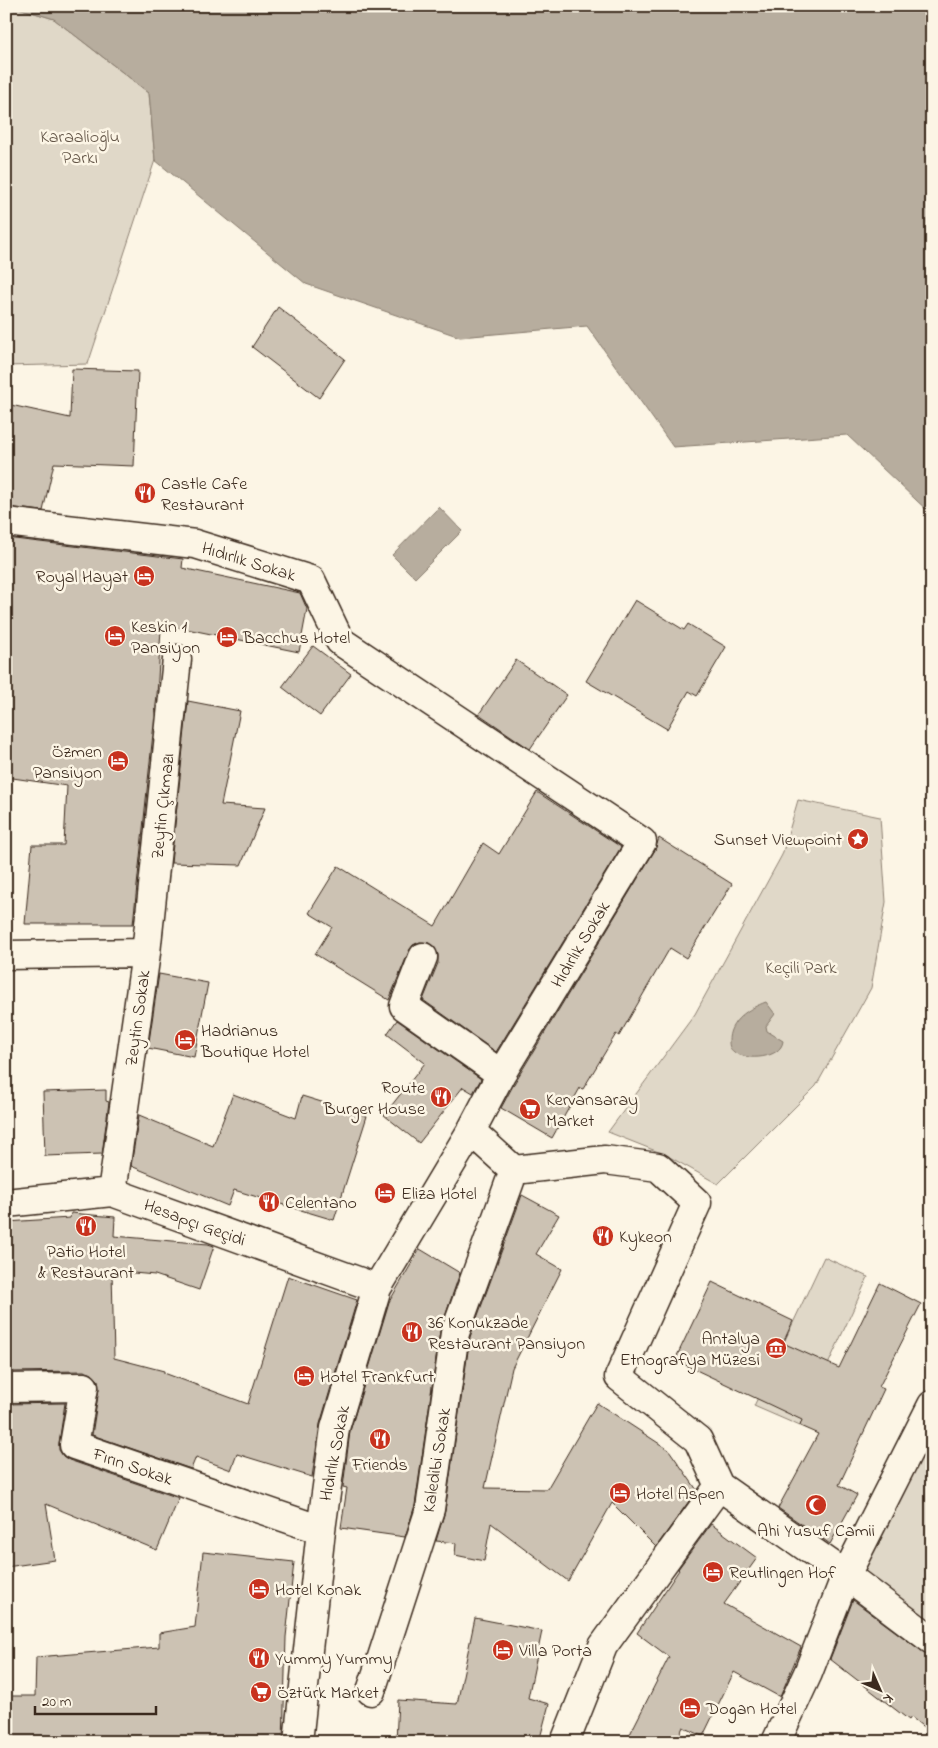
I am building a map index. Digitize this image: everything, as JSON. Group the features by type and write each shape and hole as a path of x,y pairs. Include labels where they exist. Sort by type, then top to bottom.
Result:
{"street":[{"name":"Hıdırlık Sokak","path":"6,522 195,544 311,580 340,641 642,842 501,1074 471,1131 377,1288 335,1428 321,1530 298,1742"},
{"name":"Zeytin Çıkmazı","path":"146,953 177,659"},
{"name":"Zeytin Sokak","path":"6,955 146,953 112,1192"},
{"path":"423,957 404,1006 501,1074"},
{"path":"471,1131 514,1170 605,1160 658,1167 697,1203 619,1377 698,1440 719,1486 846,1575 932,1640"},
{"name":"Kaledibi Sokak","path":"371,1691 430,1509 455,1333 514,1170"},
{"name":"Hesapçı Geçidi","path":"6,1203 112,1192 377,1288"},
{"name":"Fırın Sokak","path":"6,1388 84,1387 74,1445 321,1530"},
{"path":"776,1742 808,1674 846,1575 932,1405"},
{"path":"564,1742 603,1646 719,1486"}],"green space":[{"name":"Karaalioğlu Parkı","path":"6,6 12,6 54,19 149,93 155,160 88,364 6,366"},
{"name":"Keçili Park","path":"798,800 880,817 886,902 871,988 816,1086 718,1184 666,1155 608,1132 695,1014 782,855"},
{"path":"824,1257 868,1277 800,1426 754,1406"},
{"path":"932,1430 932,1627 857,1571"}],"shaded area":[{"path":"12,6 932,6 932,515 847,435 673,447 587,326 460,337 306,284 155,160 149,93 54,19"},
{"path":"439,507 462,531 415,578 392,555"},
{"path":"766,1002 775,1014 766,1026 767,1031 783,1041 781,1047 776,1052 762,1057 739,1055 730,1047 729,1042 732,1028 741,1016"}],"building":[{"path":"278,307 345,359 319,398 252,347"},
{"path":"72,369 138,371 134,466 54,463 43,511 6,507 6,404 70,418"},
{"path":"6,538 183,559 182,568 300,593 307,609 299,652 172,626 171,631 161,629 157,695 133,924 25,924 32,845 64,845 67,786 6,777"},
{"path":"635,600 684,630 688,624 726,647 697,696 689,691 667,729 586,681"},
{"path":"313,646 351,674 320,716 282,687"},
{"path":"516,660 567,695 530,749 479,714"},
{"path":"188,701 240,711 221,805 265,808 241,865 171,863"},
{"path":"537,792 621,847 496,1052 423,1000 438,963 438,955 435,948 429,943 420,942 413,945 389,1000 315,954 332,927 309,913 338,866 435,926 483,843 499,854"},
{"path":"659,838 732,884 686,958 670,948 619,1036 616,1034 583,1089 580,1088 552,1138 501,1108 655,850"},
{"path":"159,974 208,983 194,1057 148,1048"},
{"path":"397,1020 481,1079 473,1093 463,1087 419,1143 384,1115 425,1063 387,1034"},
{"path":"106,1090 106,1101 109,1102 102,1154 45,1156 43,1092"},
{"path":"233,1094 296,1118 302,1096 367,1116 334,1220 234,1190 228,1206 131,1166 139,1115 213,1146"},
{"path":"522,1195 559,1215 536,1254 562,1269 512,1368 485,1488 547,1489 597,1403 669,1450 697,1490 656,1547 612,1503 568,1581 491,1523 484,1561 455,1555 456,1543 436,1541 445,1511 470,1337"},
{"path":"71,1213 115,1217 114,1236 214,1246 199,1290 155,1275 112,1271 114,1358 164,1371 164,1373 248,1404 288,1276 357,1300 320,1424 312,1477 237,1454 231,1470 196,1457 191,1469 92,1435 99,1389 98,1380 92,1374 84,1371 6,1372 6,1222 70,1218"},
{"path":"420,1249 460,1273 440,1331 415,1505 405,1537 341,1528 347,1488 343,1487 350,1431 389,1302"},
{"path":"712,1282 793,1321 783,1343 839,1368 880,1283 921,1304 879,1387 884,1389 839,1485 857,1495 830,1544 778,1508 818,1434 800,1426 802,1420 675,1360"},
{"path":"65,1403 59,1443 59,1450 63,1456 69,1460 179,1498 157,1550 46,1504 55,1560 6,1567 6,1404"},
{"path":"711,1524 757,1558 724,1604 801,1647 780,1697 734,1672 703,1736 683,1727 676,1742 626,1742 669,1657 637,1633 678,1569"},
{"path":"203,1552 294,1562 286,1637 283,1742 7,1742 8,1696 35,1696 36,1657 159,1647 159,1633 195,1627"},
{"path":"853,1600 923,1652 932,1655 932,1734 911,1717 909,1720 830,1659"},
{"path":"475,1618 542,1631 528,1698 549,1704 539,1742 396,1742 398,1700 457,1704"}],"place":[{"name":"Castle Cafe Restaurant","path":"145,493"},
{"name":"Royal Hayat","path":"144,576"},
{"name":"Keskin 1 Pansiyon","path":"115,636"},
{"name":"Bacchus Hotel","path":"227,637"},
{"name":"Özmen Pansiyon","path":"118,761"},
{"name":"Sunset Viewpoint","path":"858,839"},
{"name":"Hadrianus Boutique Hotel","path":"185,1040"},
{"name":"Route Burger House","path":"441,1097"},
{"name":"Kervansaray Market","path":"530,1109"},
{"name":"Eliza Hotel","path":"385,1193"},
{"name":"Celentano","path":"269,1202"},
{"name":"Patio Hotel & Restaurant","path":"86,1226"},
{"name":"Kykeon","path":"603,1236"},
{"name":"36 Konukzade Restaurant Pansiyon","path":"412,1332"},
{"name":"Antalya Etnografya Müzesi","path":"776,1348"},
{"name":"Hotel Frankfurt","path":"304,1376"},
{"name":"Friends","path":"380,1439"},
{"name":"Hotel Aspen","path":"620,1493"},
{"name":"Ahi Yusuf Camii","path":"816,1505"},
{"name":"Reutlingen Hof","path":"713,1572"},
{"name":"Hotel Konak","path":"259,1589"},
{"name":"Villa Porta","path":"503,1650"},
{"name":"Yummy Yummy","path":"259,1658"},
{"name":"Öztürk Market","path":"261,1692"},
{"name":"Dogan Hotel","path":"690,1708"}]}
